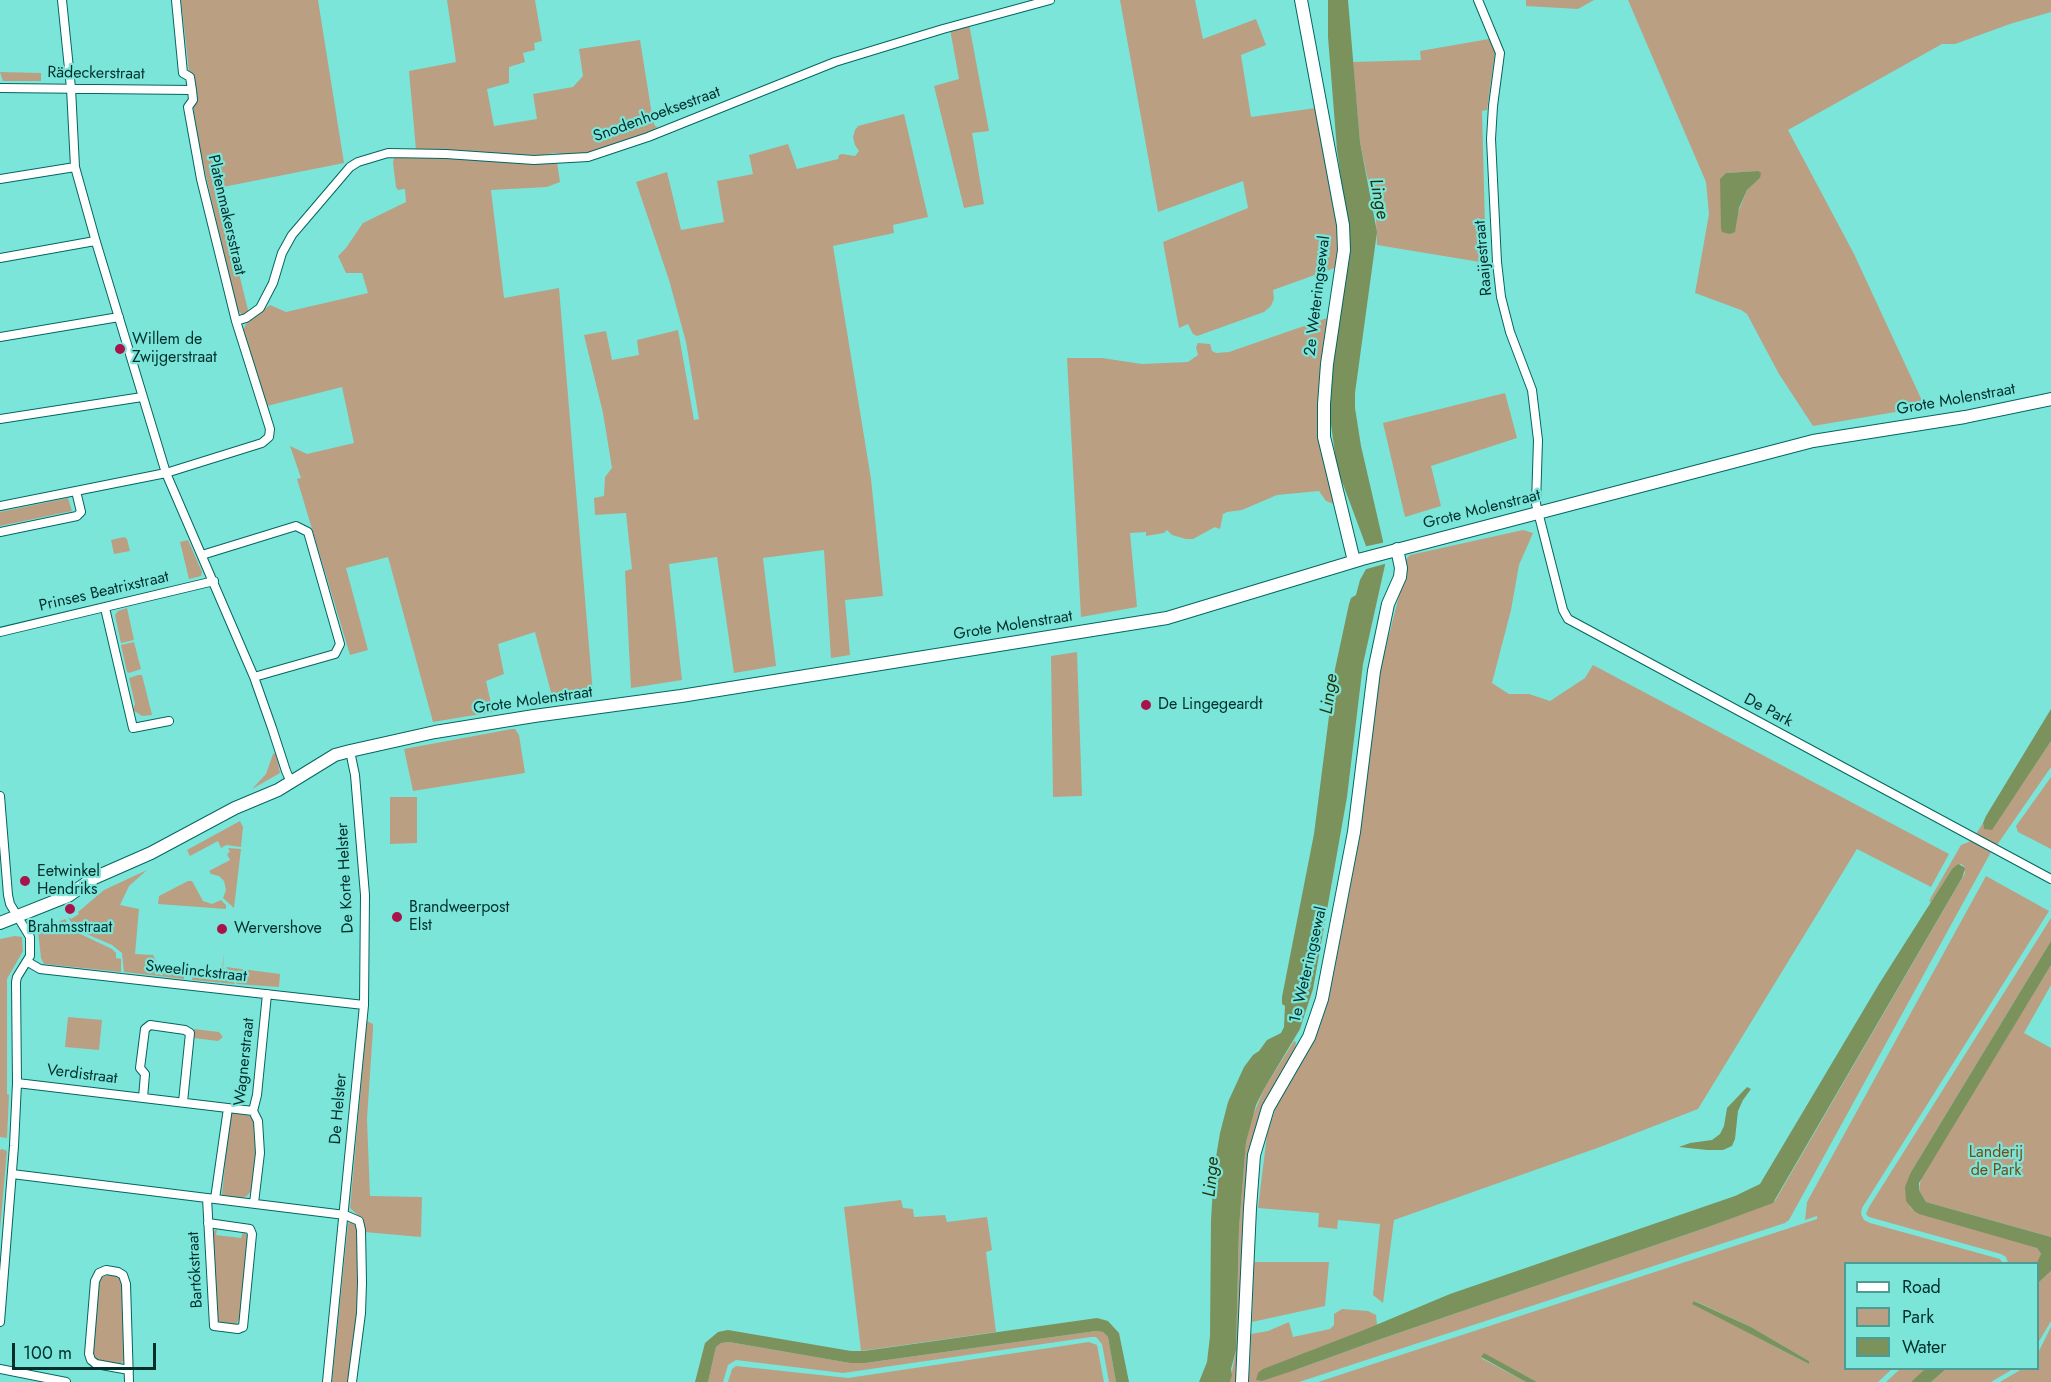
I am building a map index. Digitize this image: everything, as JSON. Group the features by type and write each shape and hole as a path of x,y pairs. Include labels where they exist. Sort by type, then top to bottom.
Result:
{"street":[{"path":"62,0 75,167 95,241 166,473 254,677 285,771 291,782"},
{"name":"Platenmakersstraat","path":"166,473 262,443 269,437 270,429 236,321 201,179 188,107 193,100 192,90 190,77 183,73 176,0"},
{"name":"Snodenhoeksestraat","path":"236,321 246,318 260,308 273,283 282,253 292,235 350,167 358,162 388,153 534,160 588,157 648,137 835,62 1050,0"},
{"name":"2e Weteringsewal","path":"1301,0 1343,225 1344,250 1323,404 1324,437 1358,560"},
{"name":"Raaijestraat","path":"1478,0 1500,53 1491,139 1497,262 1501,297 1510,332 1532,390 1536,410 1538,440 1536,504 1538,514"},
{"name":"Rädeckerstraat","path":"0,88 192,90"},
{"path":"0,179 75,167"},
{"path":"0,258 95,241"},
{"path":"0,337 118,317"},
{"path":"0,419 142,397"},
{"name":"Grote Molenstraat","path":"0,923 68,896 94,878 151,853 235,808 278,790 335,755 350,751 435,732 681,696 1167,618 1358,560 1813,441 1965,417 2051,399"},
{"path":"0,506 166,473"},
{"path":"0,532 77,516 81,512 76,491"},
{"name":"De Park","path":"1538,514 1563,610 1568,619 2051,879"},
{"path":"202,555 296,526 308,532 340,644 335,654 254,677"},
{"name":"1e Weteringsewal","path":"1242,1382 1254,1155 1268,1108 1309,1037 1322,999 1354,832 1374,671 1388,604 1400,577 1401,568 1392,551"},
{"name":"Prinses Beatrixstraat","path":"0,632 214,581"},
{"path":"105,608 133,728 169,721"},
{"name":"De Korte Helster","path":"350,751 355,775 365,895 364,1005"},
{"path":"0,796 8,895 10,904 30,937 30,956 17,977 17,1083 12,1174 3,1247 0,1322"},
{"name":"Sweelinckstraat","path":"28,962 40,969 364,1005"},
{"name":"Wagnerstraat","path":"254,1203 260,1154 258,1121 253,1111 257,1095 267,994"},
{"name":"De Helster","path":"327,1382 364,1005"},
{"name":"Verdistraat","path":"143,1098 145,1074 140,1068 144,1029 150,1025 185,1030 190,1034 183,1102"},
{"name":"Verdistraat","path":"17,1083 253,1111"},
{"name":"Wagnerstraat","path":"211,1198 228,1108"},
{"path":"12,1174 345,1215 359,1221 361,1230 361,1313 352,1382"},
{"name":"Bartókstraat","path":"208,1223 251,1231 243,1327 238,1329 213,1326 208,1223 211,1198"},
{"path":"129,1370 96,1364 91,1360 89,1354 95,1281 99,1273 106,1270 123,1275 126,1284 129,1370 129,1382"},
{"path":"0,1369 66,1382"}],"green space":[{"path":"181,0 318,0 344,163 218,188 249,314 244,316 237,310 200,150 193,107 197,101 194,75 189,71"},
{"path":"447,0 535,0 542,41 534,43 535,50 523,53 525,62 509,67 509,83 487,89 494,126 537,119 533,94 573,87 583,76 579,49 640,40 653,121 658,127 643,135 591,152 568,155 554,153 532,157 416,150 409,71 456,62"},
{"path":"1120,0 1195,0 1203,39 1256,19 1266,45 1241,55 1251,117 1316,108 1336,212 1339,243 1337,267 1273,290 1274,299 1271,306 1264,312 1197,336 1193,334 1188,324 1179,328 1163,242 1248,208 1243,181 1158,212"},
{"path":"1526,0 1594,0 1578,9 1526,6"},
{"path":"1628,0 2051,0 2051,12 1955,44 1942,44 1788,130 1854,254 1925,407 1813,426 1779,374 1747,314 1695,293 1709,214 1706,182","holes":["1758,171 1760,178 1747,190 1737,215 1736,225 1721,229 1726,173"]},
{"path":"969,24 989,131 972,133 984,204 964,208 934,86 959,79 950,29"},
{"path":"1489,39 1495,52 1487,110 1482,111 1486,263 1377,245 1376,219 1360,142 1353,62 1421,60 1420,51"},
{"path":"0,72 41,73 41,81 3,81"},
{"path":"904,114 928,217 893,225 894,233 833,246 871,479 883,596 845,600 850,655 831,658 824,550 763,558 776,666 734,673 717,557 669,564 682,680 631,688 625,571 632,569 626,513 595,515 594,498 604,496 605,477 612,468 603,413 584,335 606,331 612,360 639,355 637,340 678,330 694,420 699,419 686,342 669,280 636,182 667,172 681,230 724,222 717,181 753,174 749,155 788,144 797,169 838,159 842,154 855,156 859,151 853,137 858,126"},
{"path":"430,156 557,162 560,182 547,187 491,190 504,298 559,288 593,694 553,700 535,632 498,644 504,674 486,681 493,712 433,722 388,557 346,568 368,650 350,655 297,479 301,478 290,446 307,454 354,443 342,387 267,406 243,330 246,324 270,305 286,312 368,293 362,273 346,273 338,256 363,223 406,202 405,189 398,190 396,187 394,157"},
{"path":"1330,317 1323,361 1336,505 1326,501 1319,491 1277,495 1242,510 1223,514 1220,529 1215,527 1193,539 1172,535 1167,530 1164,533 1146,536 1146,532 1130,533 1137,607 1081,617 1067,358 1102,358 1142,364 1188,362 1198,355 1196,347 1198,343 1210,344 1212,351 1216,353 1229,352"},
{"path":"1505,393 1517,438 1431,466 1441,506 1405,517 1383,423"},
{"path":"68,498 72,511 0,526 0,512"},
{"path":"1523,530 1533,533 1519,565 1511,610 1492,683 1509,694 1529,694 1550,701 1585,678 1593,665 1949,854 1931,887 1857,849 1698,1109 1600,1147 1394,1220 1383,1303 1373,1295 1380,1224 1338,1220 1337,1229 1318,1227 1319,1213 1258,1208 1267,1135 1280,1094 1322,1019 1376,686 1405,572 1404,562 1410,555"},
{"path":"124,537 127,539 130,551 114,554 111,540"},
{"path":"188,540 202,572 201,576 189,579 180,542"},
{"path":"127,608 134,640 121,643 115,615 118,611"},
{"path":"134,642 141,669 129,673 121,645"},
{"path":"1077,652 1082,796 1053,797 1051,656"},
{"path":"142,675 152,715 142,716 133,710 135,704 129,678"},
{"path":"515,729 519,735 525,773 413,791 404,749"},
{"path":"2051,741 2051,767 1997,845 1976,834 1983,823 1983,826 1992,829"},
{"path":"276,753 280,773 252,789 266,774 273,754"},
{"path":"2051,777 2051,849 2018,832 2016,826"},
{"path":"390,797 417,797 417,843 390,844"},
{"path":"240,821 243,827 241,847 226,845 221,848 218,841 190,856 187,850"},
{"path":"1971,841 1991,852 1789,1220 1785,1223 1299,1382 1247,1382 1251,1334 1268,1331 1289,1322 1293,1337 1330,1329 1334,1325 1334,1314 1342,1309 1368,1311 1376,1315 1377,1325 1295,1370 1708,1227 1775,1201 1965,873 1964,866 1961,864 1952,869 1931,902 1929,901 1961,845"},
{"path":"228,848 241,849 234,908 223,898 226,890 224,881 209,871 230,860 227,854 230,852"},
{"path":"147,870 129,886 120,905 139,909 135,954 153,955 157,963 157,970 184,973 184,979 124,972 122,953 112,945 75,929 68,917 71,919 79,914 78,912 104,890"},
{"path":"1986,876 2049,911 1862,1208 1861,1214 1864,1220 1870,1223 2000,1259 2002,1262 1844,1262 1844,1370 1891,1370 1878,1382 1537,1382 1485,1354 1481,1358 1526,1382 1318,1382 1817,1219 1817,1216 1805,1220 1807,1202","holes":["1695,1301 1751,1327 1809,1361 1809,1364 1693,1304"]},
{"path":"192,881 203,901 212,904 221,900 226,905 226,909 158,904 159,896"},
{"path":"2051,918 2051,941 1911,1172 1910,1207 1914,1211 2032,1245 2041,1254 2038,1262 2008,1262 2006,1257 2001,1254 1869,1217 1866,1214"},
{"path":"65,919 72,930 112,949 116,953 116,958 121,959 121,972 44,964 41,958 38,931"},
{"path":"22,937 23,951 7,979 7,1094 9,1095 7,1138 0,1137 0,939"},
{"path":"224,952 223,967 235,984 192,980 193,974 221,977"},
{"name":"Landerij de Park","path":"2051,965 2051,985 2024,1033 2051,1048 2051,1237 1926,1202 1919,1190 1921,1178"},
{"path":"226,967 280,974 279,987 237,984"},
{"path":"68,1017 102,1020 99,1050 65,1047"},
{"path":"367,1021 373,1024 367,1119 370,1196 422,1197 421,1237 364,1232 359,1216 350,1208"},
{"path":"194,1029 219,1032 223,1037 218,1041 193,1038"},
{"path":"1294,1041 1296,1042 1295,1051 1268,1096 1253,1137 1238,1382 1230,1382 1236,1350 1239,1228 1246,1142 1251,1120 1264,1089"},
{"path":"230,1113 248,1115 253,1119 255,1127 255,1166 252,1190 242,1198 222,1195"},
{"path":"0,1150 7,1151 0,1230"},
{"path":"901,1200 903,1208 913,1209 914,1217 945,1215 947,1222 987,1217 992,1250 986,1252 996,1332 861,1351 844,1207"},
{"path":"357,1223 358,1230 358,1306 350,1382 332,1382 348,1224"},
{"path":"217,1229 216,1235 241,1238 243,1232 248,1236 241,1317 236,1324 231,1326 222,1325 216,1321 212,1232"},
{"path":"1254,1262 1329,1262 1325,1306 1252,1322"},
{"path":"2051,1271 2051,1321 2039,1341 2039,1282"},
{"path":"111,1274 122,1280 126,1359 120,1364 98,1360 94,1358 93,1352 99,1285 102,1277"},
{"path":"2051,1327 2051,1382 2000,1382 2020,1370 2039,1370 2039,1351"},
{"path":"1096,1331 1103,1332 1108,1337 1116,1382 1109,1382 1102,1344 1096,1337 1091,1337 843,1373 736,1360 728,1365 723,1382 708,1382 716,1347 721,1343 729,1342 850,1363 865,1363"},
{"path":"1089,1342 1097,1345 1104,1382 728,1382 732,1369 736,1366 848,1378"},
{"path":"1899,1370 1925,1370 1911,1382 1886,1382"},
{"path":"1945,1370 2011,1370 1991,1382 1931,1382"}],"water":[{"path":"1328,0 1348,0 1360,142 1377,232 1355,393 1355,408 1361,446 1383,541 1385,565 1363,664 1347,797 1313,989 1300,1029 1256,1105 1246,1142 1239,1228 1236,1350 1231,1369 1232,1375 1230,1382 1199,1382 1207,1362 1210,1336 1211,1220 1214,1169 1220,1133 1228,1102 1244,1067 1267,1040 1281,1033 1284,1027 1285,1006 1282,1004 1282,997 1314,834 1335,669 1349,604 1351,598 1356,595 1366,569 1366,546 1337,468 1329,410 1349,235 1337,150 1328,37"},
{"path":"1758,171 1761,173 1760,178 1747,190 1739,208 1735,232 1730,234 1722,232 1720,179 1726,173"},
{"path":"2051,709 2051,741 1992,830 1984,829 1983,823 1986,816"},
{"path":"1958,864 1965,869 1962,878 1773,1203 1295,1370 1262,1381 1256,1380 1258,1373 1263,1369 1450,1294 1735,1196 1760,1184 1879,984 1952,869"},
{"path":"2051,941 2051,965 1919,1183 1919,1190 1926,1202 2051,1237 2051,1271 2039,1282 2037,1262 2041,1254 2037,1248 1914,1211 1906,1201 1905,1187 1911,1172"},
{"path":"1747,1087 1751,1089 1738,1111 1732,1146 1723,1150 1679,1147 1712,1140 1720,1134 1727,1108"},
{"path":"1694,1301 1751,1327 1809,1361 1809,1364 1692,1304"},
{"path":"1097,1318 1108,1321 1119,1333 1129,1382 1116,1382 1108,1337 1103,1332 1096,1331 865,1363 850,1363 729,1342 721,1343 716,1347 708,1382 695,1382 705,1343 718,1332 728,1330 851,1351 864,1351"},
{"path":"1484,1353 1537,1382 1526,1382 1481,1357"},
{"path":"1924,1370 1945,1370 1931,1382 1911,1382"}],"pier":[{"path":"1386,542 1388,563 1363,570 1363,547"}],"place":[{"name":"Willem de Zwijgerstraat","path":"120,349"},
{"name":"De Lingegeardt","path":"1146,705"},
{"name":"Eetwinkel Hendriks","path":"25,881"},
{"name":"Brahmsstraat","path":"70,909"},
{"name":"Brandweerpost Elst","path":"397,917"},
{"name":"Wervershove","path":"222,929"}],"water label":[{"name":"Linge","path":"1378,199"},
{"name":"Linge","path":"1330,694"},
{"name":"Linge","path":"1212,1177"}]}
